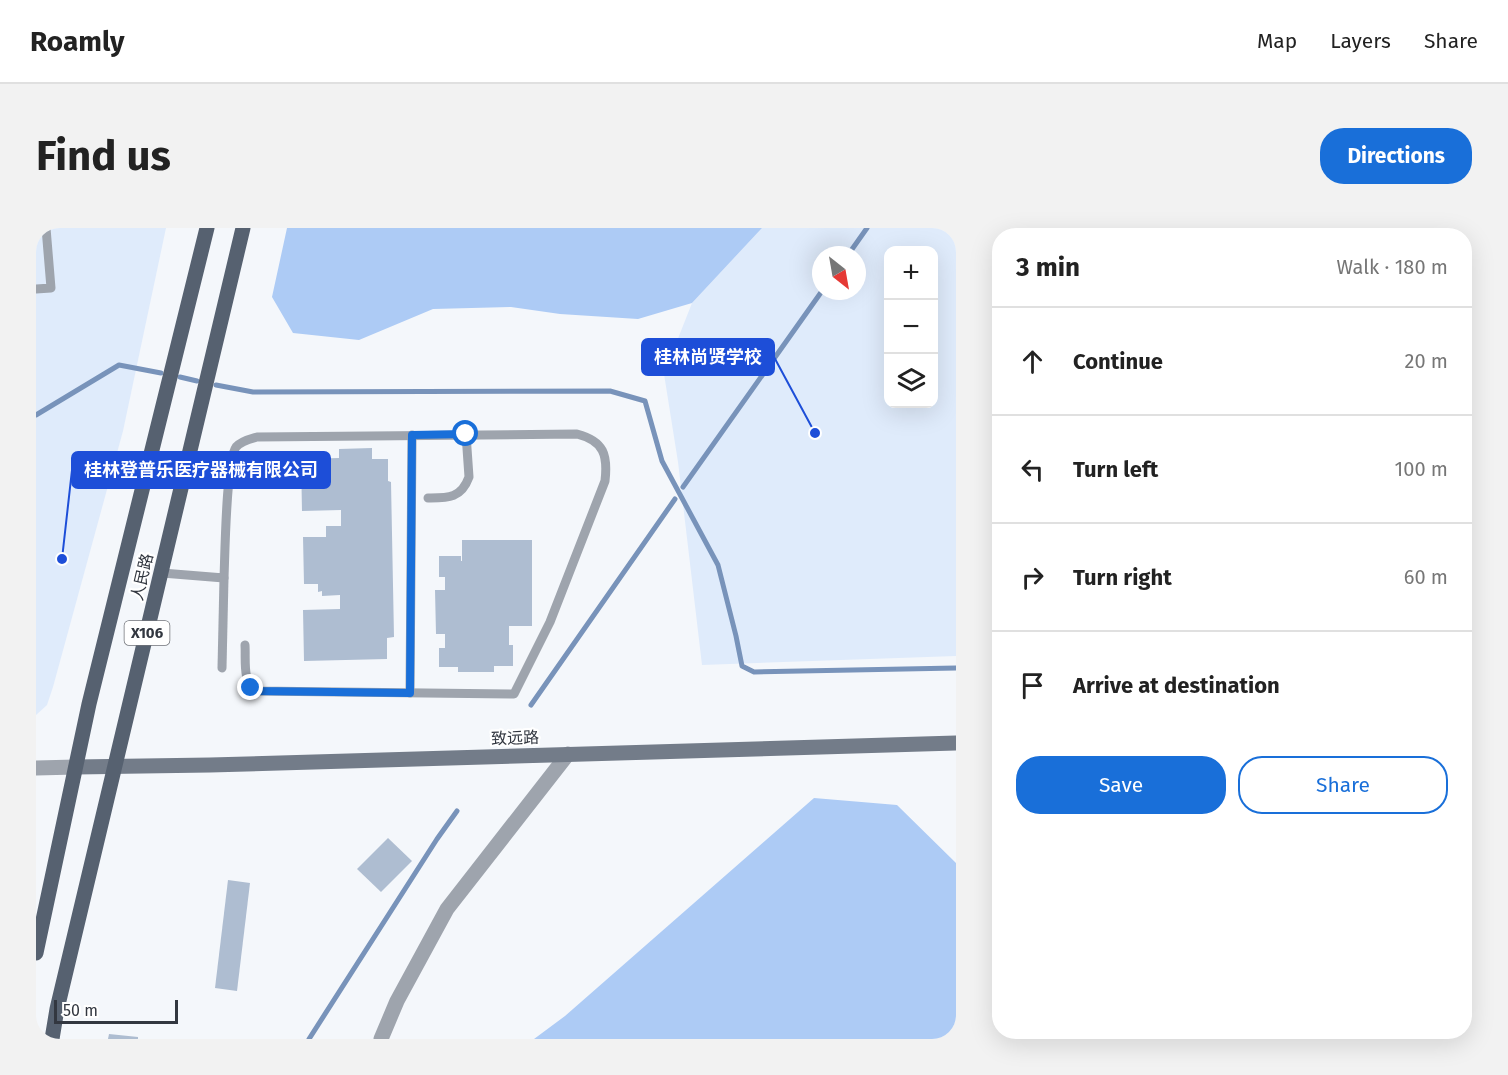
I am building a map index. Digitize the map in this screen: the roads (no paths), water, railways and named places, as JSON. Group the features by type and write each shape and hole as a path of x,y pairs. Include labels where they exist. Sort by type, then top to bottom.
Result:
{"main road":[{"name":"人民路","path":"36,953 89,704 207,228"},
{"name":"人民路","path":"52,1039 57,1009 243,228"},
{"name":"致远路","path":"76,767 222,765 956,743"}],"street":[{"path":"381,1039 397,1001 447,909 568,754"},
{"path":"36,768 76,767"}],"lane":[{"path":"36,289 51,288 46,228"},
{"path":"428,498 451,497 460,492 468,481 466,434"},
{"path":"222,668 229,477 233,453 239,445 257,436 577,434 596,443 604,453 605,481 550,622 514,694 256,691 247,681 245,645"},
{"path":"410,693 412,435"},
{"path":"162,573 224,578"}],"waterway":[{"path":"854,246 867,228"},
{"path":"683,487 816,300"},
{"path":"36,415 119,365 161,373"},
{"path":"180,377 197,381"},
{"path":"216,385 253,392 610,391 645,401 662,461 718,565 742,666 754,672 956,668"},
{"path":"531,705 675,499"},
{"path":"309,1039 457,811"}],"place":[{"name":"桂林尚贤学校","path":"815,433"},
{"name":"桂林登普乐医疗器械有限公司","path":"62,559"}]}
